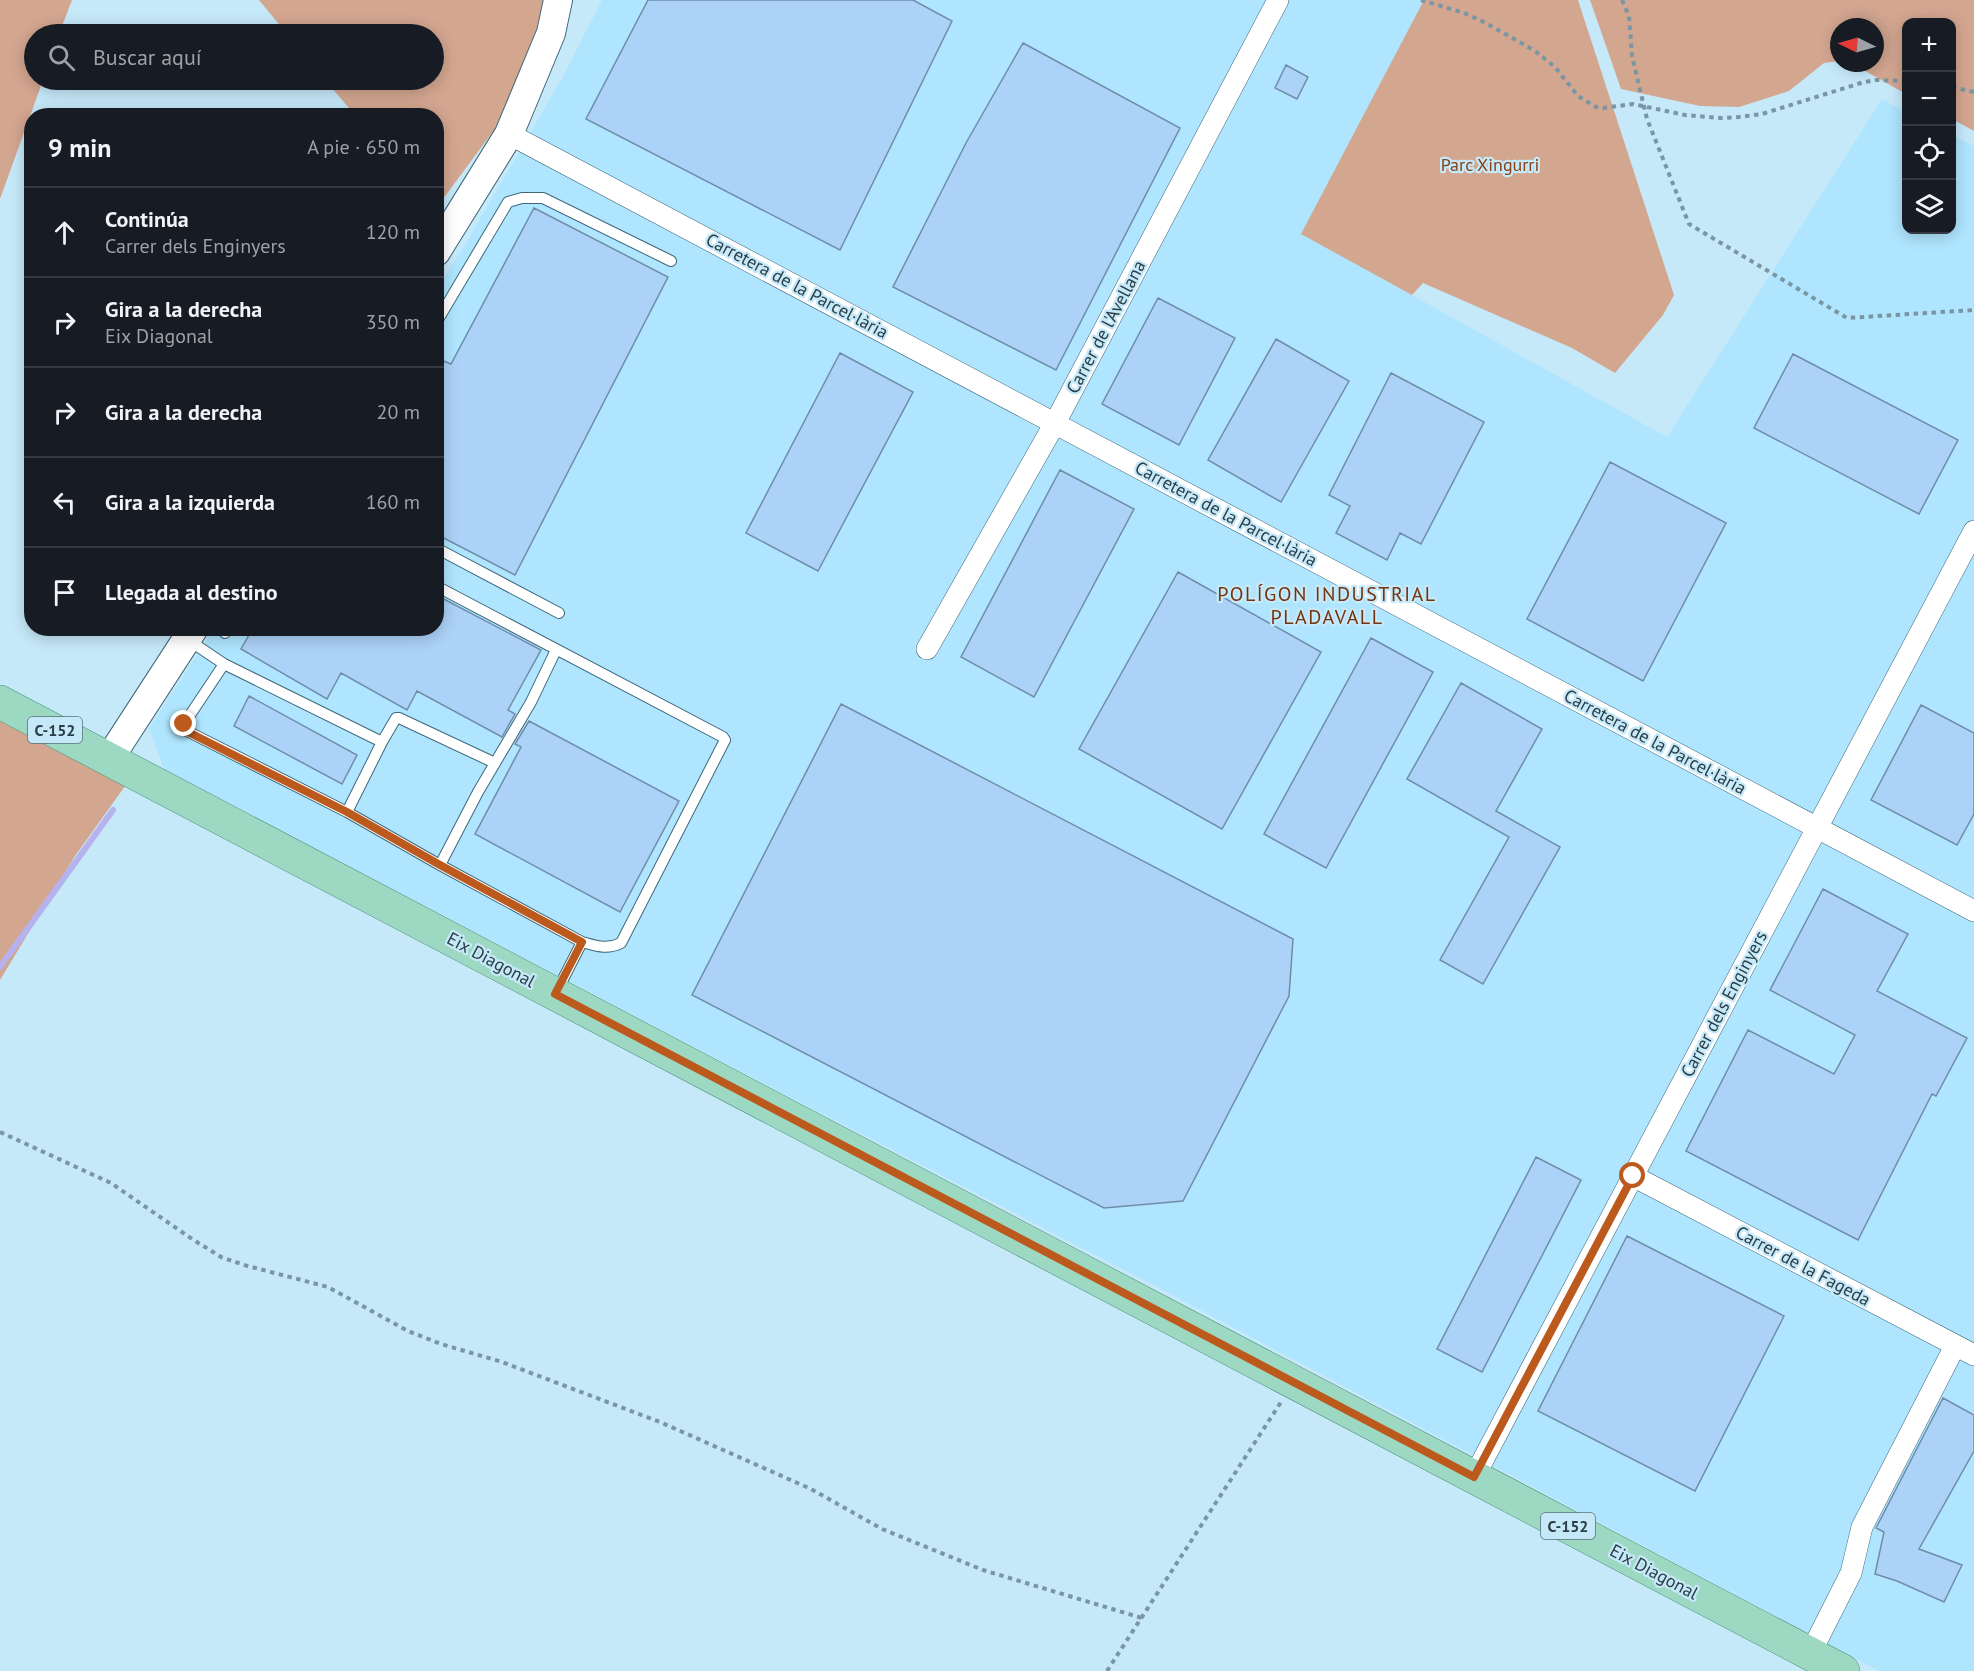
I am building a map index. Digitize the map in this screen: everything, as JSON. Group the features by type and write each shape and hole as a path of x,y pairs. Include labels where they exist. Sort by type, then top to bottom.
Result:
{"main road":[{"name":"Eix Diagonal","path":"0,702 1843,1671"}],"street":[{"path":"444,239 509,134 551,33 558,0"},
{"name":"Carrer de l'Avellana","path":"927,650 1055,423 1278,0"},
{"name":"Carretera de la Parcel·lària","path":"509,134 1974,911"},
{"name":"Carrer dels Enginyers","path":"1474,1477 1974,531"},
{"path":"109,759 190,636"},
{"name":"Carrer de la Fageda","path":"1633,1176 1965,1351"},
{"path":"1810,1654 1851,1573 1862,1527 1965,1351"}],"lane":[{"path":"444,308 507,202 522,198 543,198 671,261"},
{"path":"444,552 559,613"},
{"path":"224,664 184,724 185,730 347,812 582,942 613,948 621,943 725,740 444,590"},
{"path":"193,636 224,664 382,742"},
{"path":"440,865 478,792 531,702 556,650"},
{"path":"347,812 396,718 401,718 495,763"},
{"path":"555,994 582,942"}],"path":[{"path":"1422,0 1486,23 1535,51 1555,67 1578,96 1590,105 1603,108 1644,106 1685,116 1739,117 1770,112 1864,82 1902,81"},
{"path":"1622,0 1629,16 1632,56 1647,118 1689,224 1847,318 1974,310"},
{"path":"1956,88 1974,92"},
{"path":"0,1132 111,1184 221,1257 328,1287 408,1331 441,1344 502,1362 660,1422 811,1489 882,1529 983,1570 1142,1618"},
{"path":"1107,1671 1273,1417 1293,1382"}],"shaded area":[{"path":"602,0 1424,0 1302,234 1667,437 1882,99 1902,110 1902,234 1956,234 1956,137 1974,146 1974,1671 1879,1671 1159,1288 164,769 149,728 209,636 444,636 444,278 565,73"}],"green space":[{"path":"0,0 72,0 63,24 24,24 24,90 39,90 33,108 24,108 24,133 0,199"},
{"path":"259,0 559,0 517,99 444,198 444,108 349,108 334,90 444,90 444,24 279,24"},
{"name":"Parc Xingurri","path":"1424,0 1578,0 1674,295 1663,315 1615,373 1572,348 1423,283 1412,295 1301,234"},
{"path":"1590,0 1974,0 1974,131 1956,121 1956,18 1902,18 1902,92 1867,72 1884,72 1884,18 1830,18 1830,62 1824,63 1789,91 1739,107 1700,106 1621,89"},
{"path":"0,714 128,782 75,856 0,980"}],"building":[{"path":"648,0 913,0 952,21 840,250 586,119"},
{"path":"1023,43 1180,128 1056,370 893,287 966,143"},
{"path":"1286,65 1308,77 1297,99 1275,88"},
{"path":"534,208 668,277 515,575 444,538 444,361 451,364"},
{"path":"1158,298 1235,338 1179,445 1102,404"},
{"path":"1276,339 1349,381 1281,502 1208,460"},
{"path":"840,353 913,392 818,571 746,533"},
{"path":"1793,354 1958,440 1919,514 1754,428"},
{"path":"1391,373 1484,422 1421,544 1400,533 1387,560 1336,533 1350,506 1329,495"},
{"path":"1610,462 1726,523 1643,681 1527,619"},
{"path":"1060,470 1134,509 1034,697 961,657"},
{"path":"1178,572 1321,652 1222,829 1079,749"},
{"path":"444,599 541,650 508,710 515,714 502,737 417,691 407,710 341,673 327,699 241,649 248,636 444,636"},
{"path":"1371,638 1433,672 1326,868 1264,834"},
{"path":"1461,683 1542,729 1496,811 1560,847 1483,984 1440,960 1509,837 1407,779"},
{"path":"249,696 357,755 342,784 234,726"},
{"path":"841,704 1293,939 1289,996 1183,1201 1104,1208 692,995"},
{"path":"1921,705 1974,733 1974,814 1957,845 1871,800"},
{"path":"529,721 679,801 620,912 475,834 521,747 515,744"},
{"path":"1823,889 1908,934 1877,991 1967,1038 1936,1096 1932,1094 1858,1240 1686,1151 1748,1030 1834,1074 1855,1035 1770,990"},
{"path":"1536,1157 1581,1180 1482,1372 1437,1349"},
{"path":"1627,1236 1784,1316 1695,1491 1538,1411"},
{"path":"1943,1398 1974,1415 1974,1451 1919,1549 1962,1565 1944,1602 1875,1574 1884,1532 1876,1528"}],"waterway":[{"path":"0,967 113,810"}],"district":[{"name":"POLÍGON INDUSTRIAL PLADAVALL","path":"1327,606"}],"route":[{"path":"184,724 185,730 190,733 347,812 582,942 555,994 1474,1477 1633,1176"}]}
